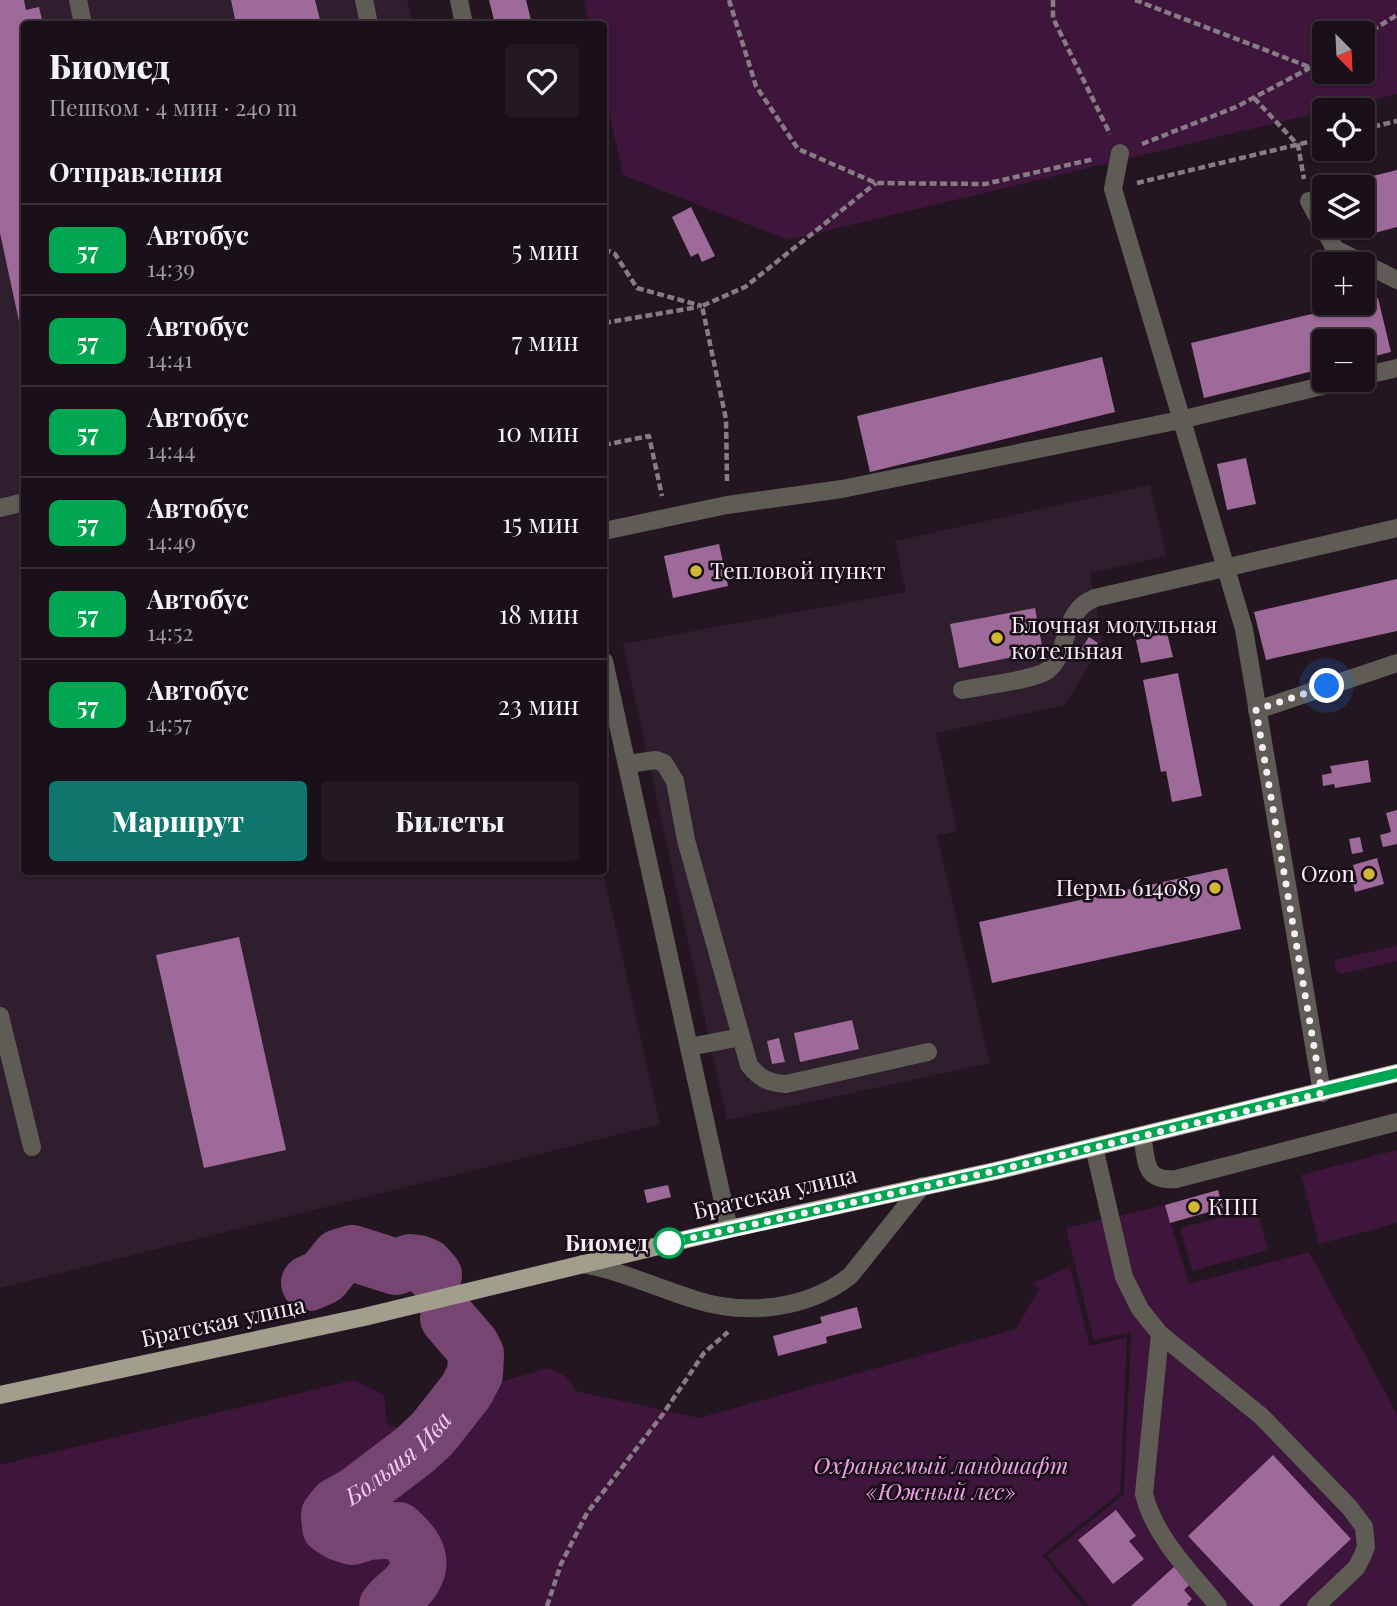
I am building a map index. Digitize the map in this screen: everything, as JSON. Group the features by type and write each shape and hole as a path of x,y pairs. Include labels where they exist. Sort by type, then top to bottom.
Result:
{"main road":[{"name":"Братская улица","path":"0,1395 364,1317 729,1229 995,1171 1397,1073"}],"lane":[{"path":"78,0 82,21"},
{"path":"364,0 368,21"},
{"path":"459,0 463,21"},
{"path":"1120,153 1113,189 1244,629 1322,1093"},
{"path":"1308,201 1335,249 1397,281"},
{"path":"1375,373 1397,368"},
{"path":"607,530 727,505 842,489 1181,420 1312,388"},
{"path":"0,508 21,503"},
{"path":"962,690 1041,674 1048,670 1078,608 1085,602 1397,528"},
{"path":"1256,710 1397,663"},
{"path":"607,674 729,1229"},
{"path":"627,764 656,760 664,763 675,781 682,822 741,1037 749,1065 757,1075 770,1083 786,1084 928,1052"},
{"path":"0,1016 32,1147"},
{"path":"689,1047 741,1037"},
{"path":"1142,1135 1149,1169 1154,1177 1161,1180 1176,1179 1397,1122"},
{"path":"1094,1147 1128,1288 1140,1309 1160,1334 1261,1416 1350,1508 1364,1527 1366,1548 1356,1568 1316,1606"},
{"path":"579,1264 608,1269 698,1301 724,1306 776,1307 817,1297 850,1276 922,1185"},
{"path":"1160,1334 1144,1494 1159,1534 1218,1606"}],"path":[{"path":"729,0 755,86 798,149 876,183 985,184 1120,153 1254,98 1312,68"},
{"path":"1053,0 1053,18 1120,153"},
{"path":"1135,0 1312,68"},
{"path":"1376,28 1397,15"},
{"path":"1254,98 1298,145 1308,201"},
{"path":"1375,126 1397,121"},
{"path":"1113,189 1312,141"},
{"path":"607,322 702,306 745,287 876,183"},
{"path":"607,250 615,254 637,288 702,306"},
{"path":"702,306 726,419 727,505"},
{"path":"607,444 649,436 666,517"},
{"path":"547,1606 561,1564 587,1513 663,1414 704,1353 734,1328"}],"shaded area":[{"path":"0,0 407,0 412,21 21,21 21,875 604,875 660,1124 0,1288"},
{"path":"1150,485 1166,556 1090,573 1103,641 1065,705 936,733 957,831 937,836 990,1063 727,1120 623,644 906,592 895,541"}],"green space":[{"path":"584,0 1397,0 1397,94 1375,99 1312,98 1312,114 788,240 623,175 607,103 607,21 588,21"},
{"path":"1397,946 1397,961 1341,974 1336,971 1334,960"},
{"path":"1397,1150 1397,1223 1319,1244 1301,1175"},
{"path":"1165,1205 1189,1284 1309,1252 1397,1414 1397,1606 1089,1606 1047,1556 1124,1494 1131,1332 1094,1340 1066,1228"},
{"path":"1256,1207 1268,1250 1192,1271 1180,1228"},
{"name":"Охраняемый ландшафт «Южный лес»","path":"1070,1267 1090,1346 1127,1337 1120,1493 1042,1555 1083,1606 0,1606 0,1465 354,1380 384,1395 387,1424 403,1428 428,1426 485,1389 548,1368 565,1376 576,1391 699,1418 1016,1329 1039,1289 1031,1283"}],"building":[{"path":"0,0 24,0 26,10 39,7 42,21 21,21 21,331 0,233"},
{"path":"231,0 315,0 320,21 235,21"},
{"path":"489,0 526,0 531,21 494,21"},
{"path":"1397,170 1397,227 1375,233 1375,175"},
{"path":"691,207 715,256 702,262 698,253 691,257 672,217"},
{"path":"1378,298 1391,352 1375,356 1375,329 1312,329 1312,371 1204,398 1191,343 1312,314 1375,315 1375,299"},
{"path":"1102,357 1115,412 870,472 857,416"},
{"path":"1246,458 1256,504 1227,510 1217,464"},
{"name":"Тепловой пункт","path":"719,544 728,586 673,598 664,556"},
{"path":"1397,579 1397,631 1266,660 1254,612"},
{"name":"Блочная модульная котельная","path":"1035,608 1043,651 959,668 950,624"},
{"path":"1167,633 1173,657 1141,663 1136,640"},
{"path":"1089,637 1098,643 1087,660 1078,654"},
{"path":"1178,673 1202,796 1172,802 1166,771 1161,772 1143,680"},
{"path":"1368,760 1371,782 1335,788 1334,784 1323,786 1322,775 1332,773 1330,766"},
{"path":"1397,810 1397,844 1383,847 1380,835 1391,832 1386,813"},
{"path":"1360,837 1363,852 1352,854 1349,839"},
{"path":"1377,858 1384,884 1355,892 1352,880 1357,879 1353,865"},
{"path":"1227,868 1241,929 992,983 979,922"},
{"path":"239,937 286,1150 204,1168 156,955"},
{"path":"852,1020 859,1049 800,1062 794,1033"},
{"path":"779,1038 785,1062 772,1064 767,1041"},
{"path":"668,1185 671,1197 647,1203 644,1190"},
{"name":"КПП","path":"1218,1190 1223,1208 1170,1223 1165,1205"},
{"path":"857,1307 862,1328 826,1337 827,1343 778,1356 773,1336 822,1323 820,1317"},
{"path":"1273,1455 1351,1539 1279,1606 1254,1606 1188,1536"},
{"path":"1116,1510 1136,1536 1129,1541 1144,1559 1113,1584 1078,1540"},
{"path":"1175,1566 1191,1583 1184,1590 1192,1599 1187,1604 1189,1606 1131,1606"}],"waterway":[{"name":"Большя Ива","path":"309,1283 323,1277 339,1257 352,1253 396,1267 410,1262 418,1263 426,1266 434,1275"},
{"name":"Большя Ива","path":"387,1606 413,1578 418,1563 415,1550 398,1530 368,1532 352,1537 340,1533 330,1527 329,1515 337,1505 357,1494 416,1449 433,1433 466,1391 475,1374 476,1354 448,1318"}],"bus line":[{"name":"57","path":"669,1243 995,1171 1397,1073"}],"place":[{"name":"Тепловой пункт","path":"696,571"},
{"name":"Блочная модульная котельная","path":"997,638"},
{"name":"Ozon","path":"1369,874"},
{"name":"Пермь 614089","path":"1215,888"},
{"name":"КПП","path":"1194,1207"},
{"name":"Биомед","path":"669,1243"}],"route":[{"path":"669,1243 995,1171 1322,1093 1256,710 1327,686"}]}
